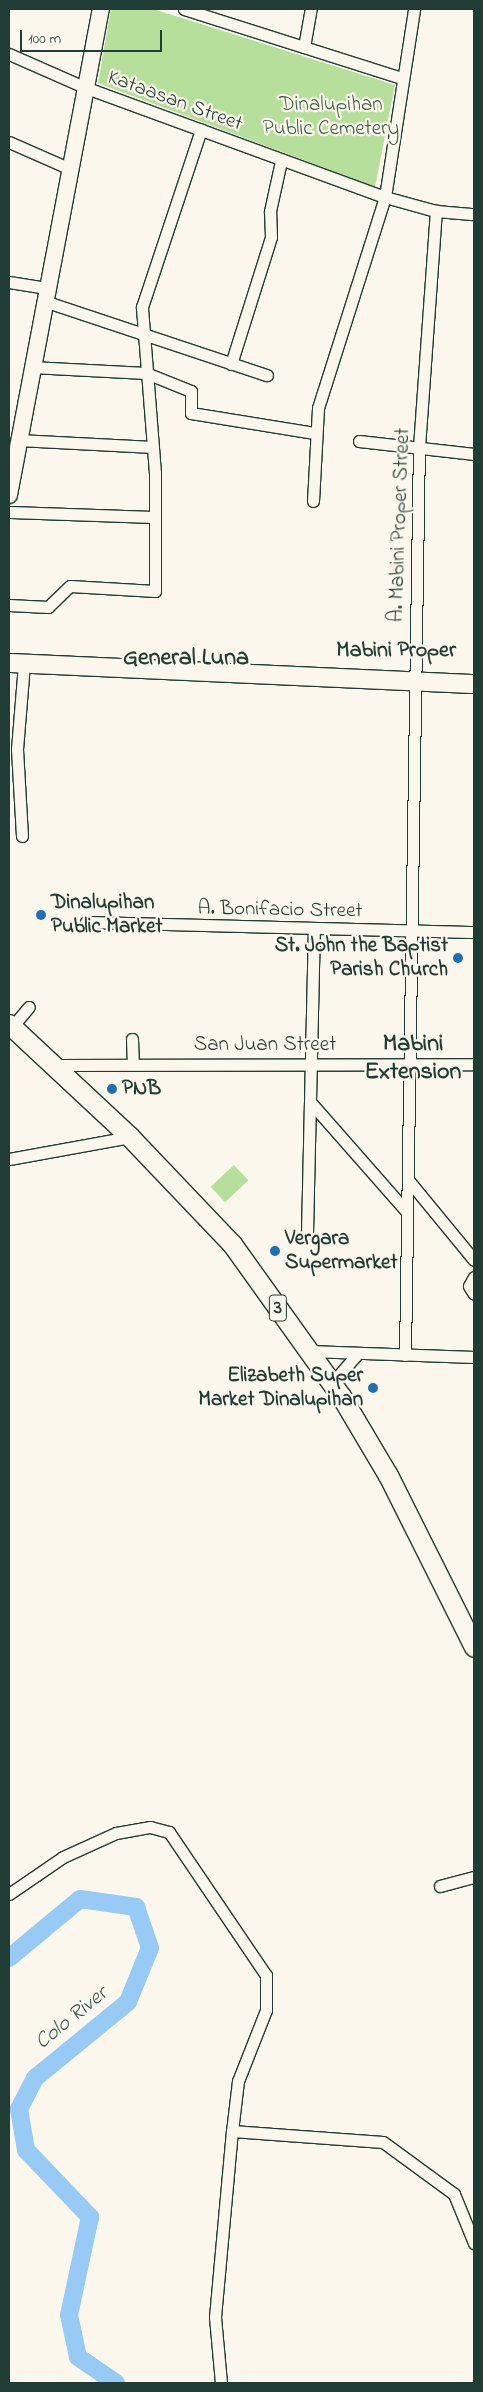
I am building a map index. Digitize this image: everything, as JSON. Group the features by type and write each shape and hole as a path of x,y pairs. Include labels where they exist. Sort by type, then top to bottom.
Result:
{"highway":[{"name":"3","path":"10,1026 55,1065 130,1136 232,1244 332,1383 388,1475 474,1647"}],"main road":[{"path":"9,495 68,168 102,9"},
{"path":"16,663 474,684"}],"street":[{"path":"184,9 210,13 304,47 402,78"},
{"path":"304,47 311,9"},
{"path":"313,501 314,433 385,198 414,9"},
{"name":"Kataasan Street","path":"9,54 84,87 385,198 436,211 474,214"},
{"path":"9,605 48,607 70,586 155,591 153,447 142,334 142,306 201,130"},
{"path":"9,142 68,168"},
{"path":"231,364 271,237 270,211 281,160"},
{"name":"A. Mabini Proper Street","path":"405,1355 419,447 436,211"},
{"path":"9,282 142,334 267,375"},
{"path":"31,367 146,373 191,391 191,413 314,433"},
{"path":"18,440 153,447"},
{"path":"359,440 474,454"},
{"path":"9,512 155,517"},
{"path":"16,663 13,749 22,836"},
{"name":"A. Bonifacio Street","path":"86,922 314,930 474,932"},
{"path":"307,1233 312,1104 314,930"},
{"path":"10,1026 29,1007"},
{"path":"132,1039 133,1064"},
{"name":"San Juan Street","path":"55,1065 474,1064"},
{"path":"312,1104 407,1212"},
{"path":"9,1159 130,1136"},
{"path":"409,1181 474,1260"},
{"path":"474,1277 469,1286 474,1294"},
{"path":"309,1351 474,1357"},
{"path":"332,1383 356,1354"},
{"path":"9,1894 63,1857 116,1833 150,1827 169,1832 266,1975 266,2010 238,2081 232,2131 215,2317 221,2383"},
{"path":"440,1886 474,1877"},
{"path":"232,2131 383,2142 454,2194 474,2243"}],"green space":[{"name":"Dinalupihan Public Cemetery","path":"111,9 153,9 395,85 375,187 98,83"},
{"path":"234,1165 248,1180 225,1202 211,1187"}],"waterway":[{"name":"Colo River","path":"9,1958 80,1899 136,1907 150,1948 128,2002 35,2078 19,2109 26,2150 90,2217 69,2315 78,2357 116,2383"}],"place":[{"name":"Dinalupihan Public Market","path":"41,915"},
{"name":"St. John the Baptist Parish Church","path":"458,958"},
{"name":"PNB","path":"112,1089"},
{"name":"Vergara Supermarket","path":"275,1251"},
{"name":"Elizabeth Super Market Dinalupihan","path":"373,1388"}],"district":[{"name":"Mabini Proper","path":"396,652"},
{"name":"General Luna","path":"186,659"},
{"name":"Mabini Extension","path":"413,1059"}]}
